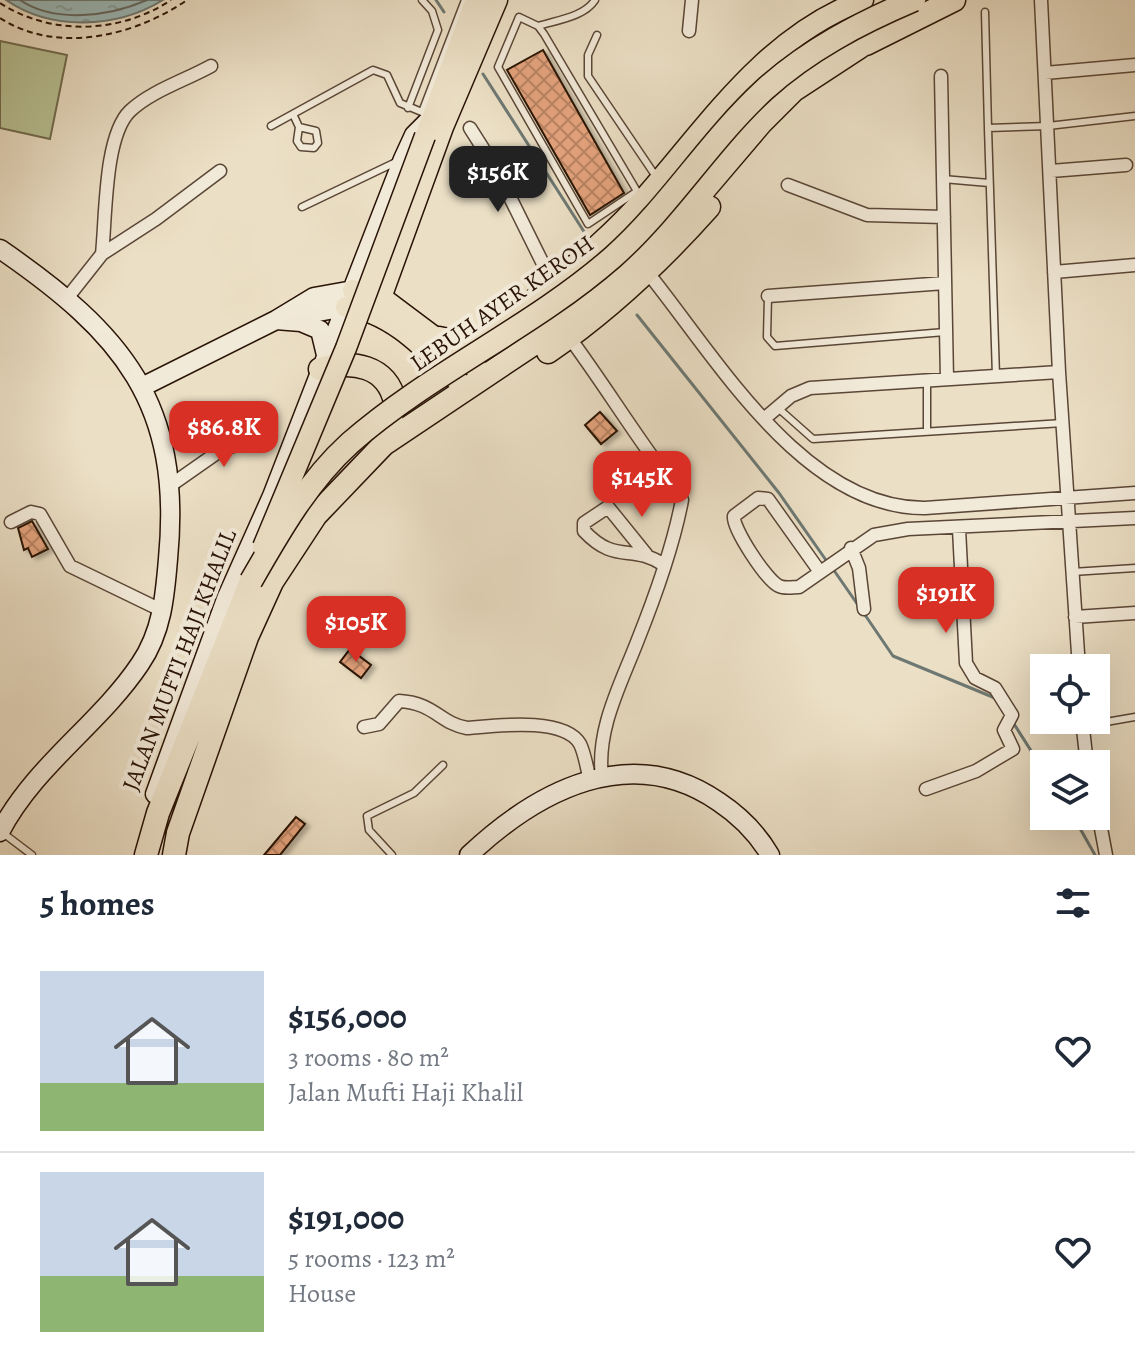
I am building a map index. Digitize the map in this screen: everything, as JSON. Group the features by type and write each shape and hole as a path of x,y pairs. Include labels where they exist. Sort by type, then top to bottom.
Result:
{"highway":[{"name":"LEBUH AYER KEROH","path":"261,581 295,508 349,445 391,412 556,303 614,256 764,91 797,63 834,38 914,0"},
{"path":"365,461 485,375 560,335 651,246 794,90 875,37 954,0"},
{"path":"348,483 648,273 791,111 875,37"},
{"path":"528,304 519,320 524,334 536,337 560,335"},
{"path":"144,855 158,813 261,581 316,515 348,483 394,413 393,391 382,376 364,366 323,362"},
{"path":"174,855 178,833 247,637 261,581"}],"main road":[{"name":"JALAN MUFTI HAJI KHALIL","path":"428,114 476,0"},
{"path":"378,305 443,127 497,0"},
{"path":"439,337 468,343 485,336 528,304 553,284 639,196 659,181 752,73 840,6 863,0"},
{"path":"261,581 425,136 428,114"},
{"path":"350,298 378,305 439,337 485,375"},
{"path":"378,305 465,388"}],"street":[{"path":"689,31 692,0"},
{"path":"1041,0 1059,372 1078,654"},
{"path":"1045,73 1135,65"},
{"path":"102,254 112,154 121,123 145,101 211,66"},
{"path":"941,76 947,379"},
{"name":"JALAN MUFTI HAJI KHALIL","path":"144,855 143,831 151,805 226,599 272,496 403,159 428,114"},
{"path":"470,128 496,169 553,284"},
{"path":"1051,171 1126,165"},
{"path":"68,297 102,254 156,219 220,171"},
{"path":"788,185 867,215 944,217"},
{"path":"0,249 68,297 129,362 144,386 156,419 171,485 171,530 163,611 142,662 43,770 0,831"},
{"path":"1054,272 1135,265"},
{"path":"648,273 764,419 797,452 846,487 878,503 907,508 1135,493"},
{"path":"768,296 945,283"},
{"path":"144,386 276,320 314,297 350,298"},
{"path":"276,320 301,322 320,330 323,362"},
{"path":"560,335 627,415 651,456 679,490 682,500 664,565 605,727 596,779"},
{"path":"764,419 791,396 810,388 1059,372"},
{"path":"171,485 199,462 221,450 269,434"},
{"path":"826,567 768,499 758,498 734,516 734,528 778,586 799,587 826,567 851,548 874,535 908,529 959,529 1135,518"},
{"path":"646,554 606,551 584,531 584,523 608,507 646,554 664,565"},
{"path":"907,508 908,529"},
{"path":"11,522 31,512 40,514 70,566 163,611"},
{"path":"926,789 976,771 1012,752 1009,722 995,688 975,678 966,663 959,529"},
{"path":"851,548 859,568 864,609"},
{"path":"1075,617 1135,613"},
{"path":"364,727 379,724 399,701 421,703 457,726 467,728 526,723 572,735 596,779"},
{"path":"469,855 522,812 596,779 641,773 692,785 735,813 770,855"},
{"path":"1101,830 1106,855"}],"lane":[{"path":"408,108 438,30 432,11 422,0"},
{"path":"271,126 373,70 387,75 400,103 428,114 465,0"},
{"path":"538,26 567,18 590,7 595,0"},
{"path":"985,12 996,376"},
{"path":"519,17 538,26 639,196 588,224 498,67 519,17"},
{"path":"597,35 588,55 588,76 659,181"},
{"path":"293,114 299,127"},
{"path":"988,128 1048,126 1135,116"},
{"path":"302,207 403,159"},
{"path":"943,179 989,183"},
{"path":"768,296 767,337 775,346 946,332"},
{"path":"927,381 927,431"},
{"path":"778,408 813,439 1063,423"},
{"path":"1072,572 1135,568"},
{"path":"1110,720 1135,717"},
{"path":"392,855 369,830 367,816 414,793 443,765"},
{"path":"0,831 32,855"}],"path":[{"path":"0,3 19,15 56,27 90,27 138,17 171,0"},
{"path":"0,18 34,34 62,37 109,35 148,24 187,0"}],"green space":[{"path":"0,41 67,55 50,139 0,128"}],"water":[{"path":"6,0 163,0 125,17 84,22 43,17"}],"building":[{"path":"543,50 624,193 590,215 507,70"},
{"path":"600,412 617,431 601,444 585,425"},
{"path":"32,521 48,549 32,557 28,548 24,550 18,528"},
{"path":"350,649 371,665 361,678 340,662"},
{"path":"296,817 305,824 280,855 264,855"}],"waterway":[{"path":"436,0 444,12"},
{"path":"483,74 590,241"},
{"path":"637,315 779,493 828,563"},
{"path":"833,569 858,605"},
{"path":"863,612 893,656 995,698"},
{"path":"1014,724 1031,750"},
{"path":"1081,830 1095,855"}]}
